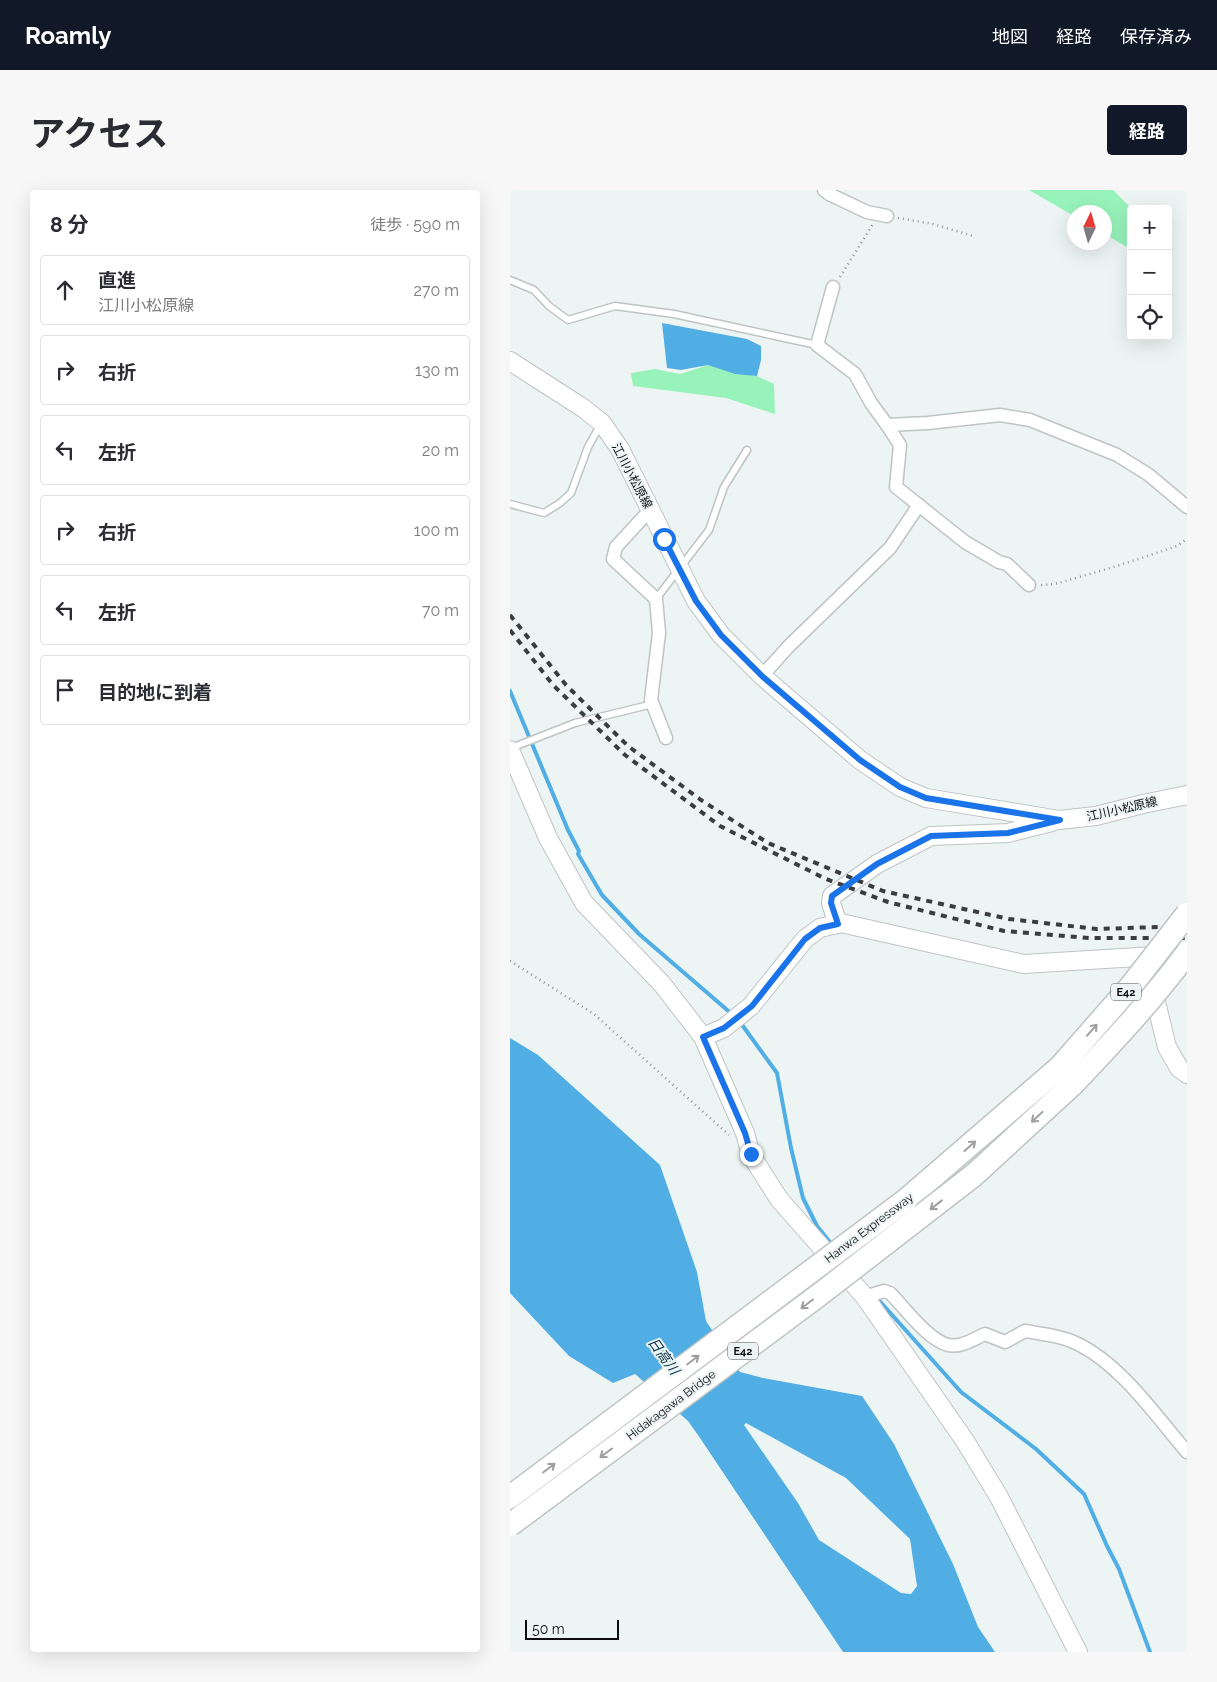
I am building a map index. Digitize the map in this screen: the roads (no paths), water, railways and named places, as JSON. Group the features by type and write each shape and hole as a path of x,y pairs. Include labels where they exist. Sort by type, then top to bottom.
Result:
{"highway":[{"name":"Hanwa Expressway","path":"974,1175 1067,1075 1131,986 1187,914"},
{"name":"Hanwa Expressway","path":"510,1497 906,1200 1067,1075 1109,1046 1187,954"},
{"name":"Hidakagawa Bridge","path":"510,1525 820,1295 974,1175"}],"street":[{"path":"824,190 867,212 883,216"},
{"path":"833,287 817,345 855,374 871,403 900,446 896,487 965,542 999,562 1007,564 1030,585"},
{"name":"江川小松原線","path":"510,361 584,408 602,423 620,449 696,601 721,635 762,676 860,760 900,787 926,798 1060,820 1096,816 1187,795"},
{"path":"887,425 928,423 1000,415 1030,420 1117,455 1157,481 1187,508"},
{"path":"762,676 789,646 890,548 919,505"},
{"path":"650,510 616,547 613,559 656,599 659,633 651,700 666,738"},
{"path":"511,753 548,838 584,903 662,984 703,1037 745,1133 751,1154 765,1177 779,1199 865,1296 965,1441 999,1497 1078,1652"},
{"path":"838,924 831,903 832,896 877,864 931,836 1008,833 1060,820"},
{"path":"703,1037 724,1028 752,1006 805,939 820,928 841,923 1024,964 1187,954"},
{"path":"1145,956 1167,1047 1179,1068 1187,1074"},
{"path":"865,1296 884,1291 890,1293 932,1336 949,1345 962,1344 985,1334 1005,1342 1025,1331 1060,1338 1078,1344 1102,1359 1128,1382 1187,1452"}],"lane":[{"path":"510,280 534,290 549,306 568,320 615,306 674,314 817,345"},
{"path":"510,504 544,513 560,503 571,493 588,447 602,423"},
{"path":"656,599 709,530 724,488 747,450"},
{"path":"511,753 575,723 652,704"}],"water":[{"path":"662,323 747,339 761,346 761,360 757,376 735,374 708,365 681,370 667,368"},
{"name":"日高川","path":"510,1038 538,1055 660,1165 697,1272 706,1321 740,1372 862,1396 894,1444 953,1564 978,1627 995,1652 843,1652 688,1421 635,1374 613,1383 569,1356 510,1293","holes":["746,1423 846,1478 910,1539 917,1586 911,1594 901,1593 819,1540 798,1503 744,1425"]}],"waterway":[{"path":"510,691 568,830 579,851 578,854 602,895 639,934 733,1015"},
{"path":"740,1022 777,1073 791,1148 803,1198 817,1226 833,1246"},
{"path":"876,1297 961,1392 1036,1449 1084,1494 1119,1569 1150,1652"}],"railway":[{"path":"510,615 566,685 628,746 701,800 768,843 883,891 1009,919 1097,929 1187,926"},
{"path":"510,630 553,685 625,755 720,826 826,879 888,902 1004,931 1089,938 1187,938"}]}
